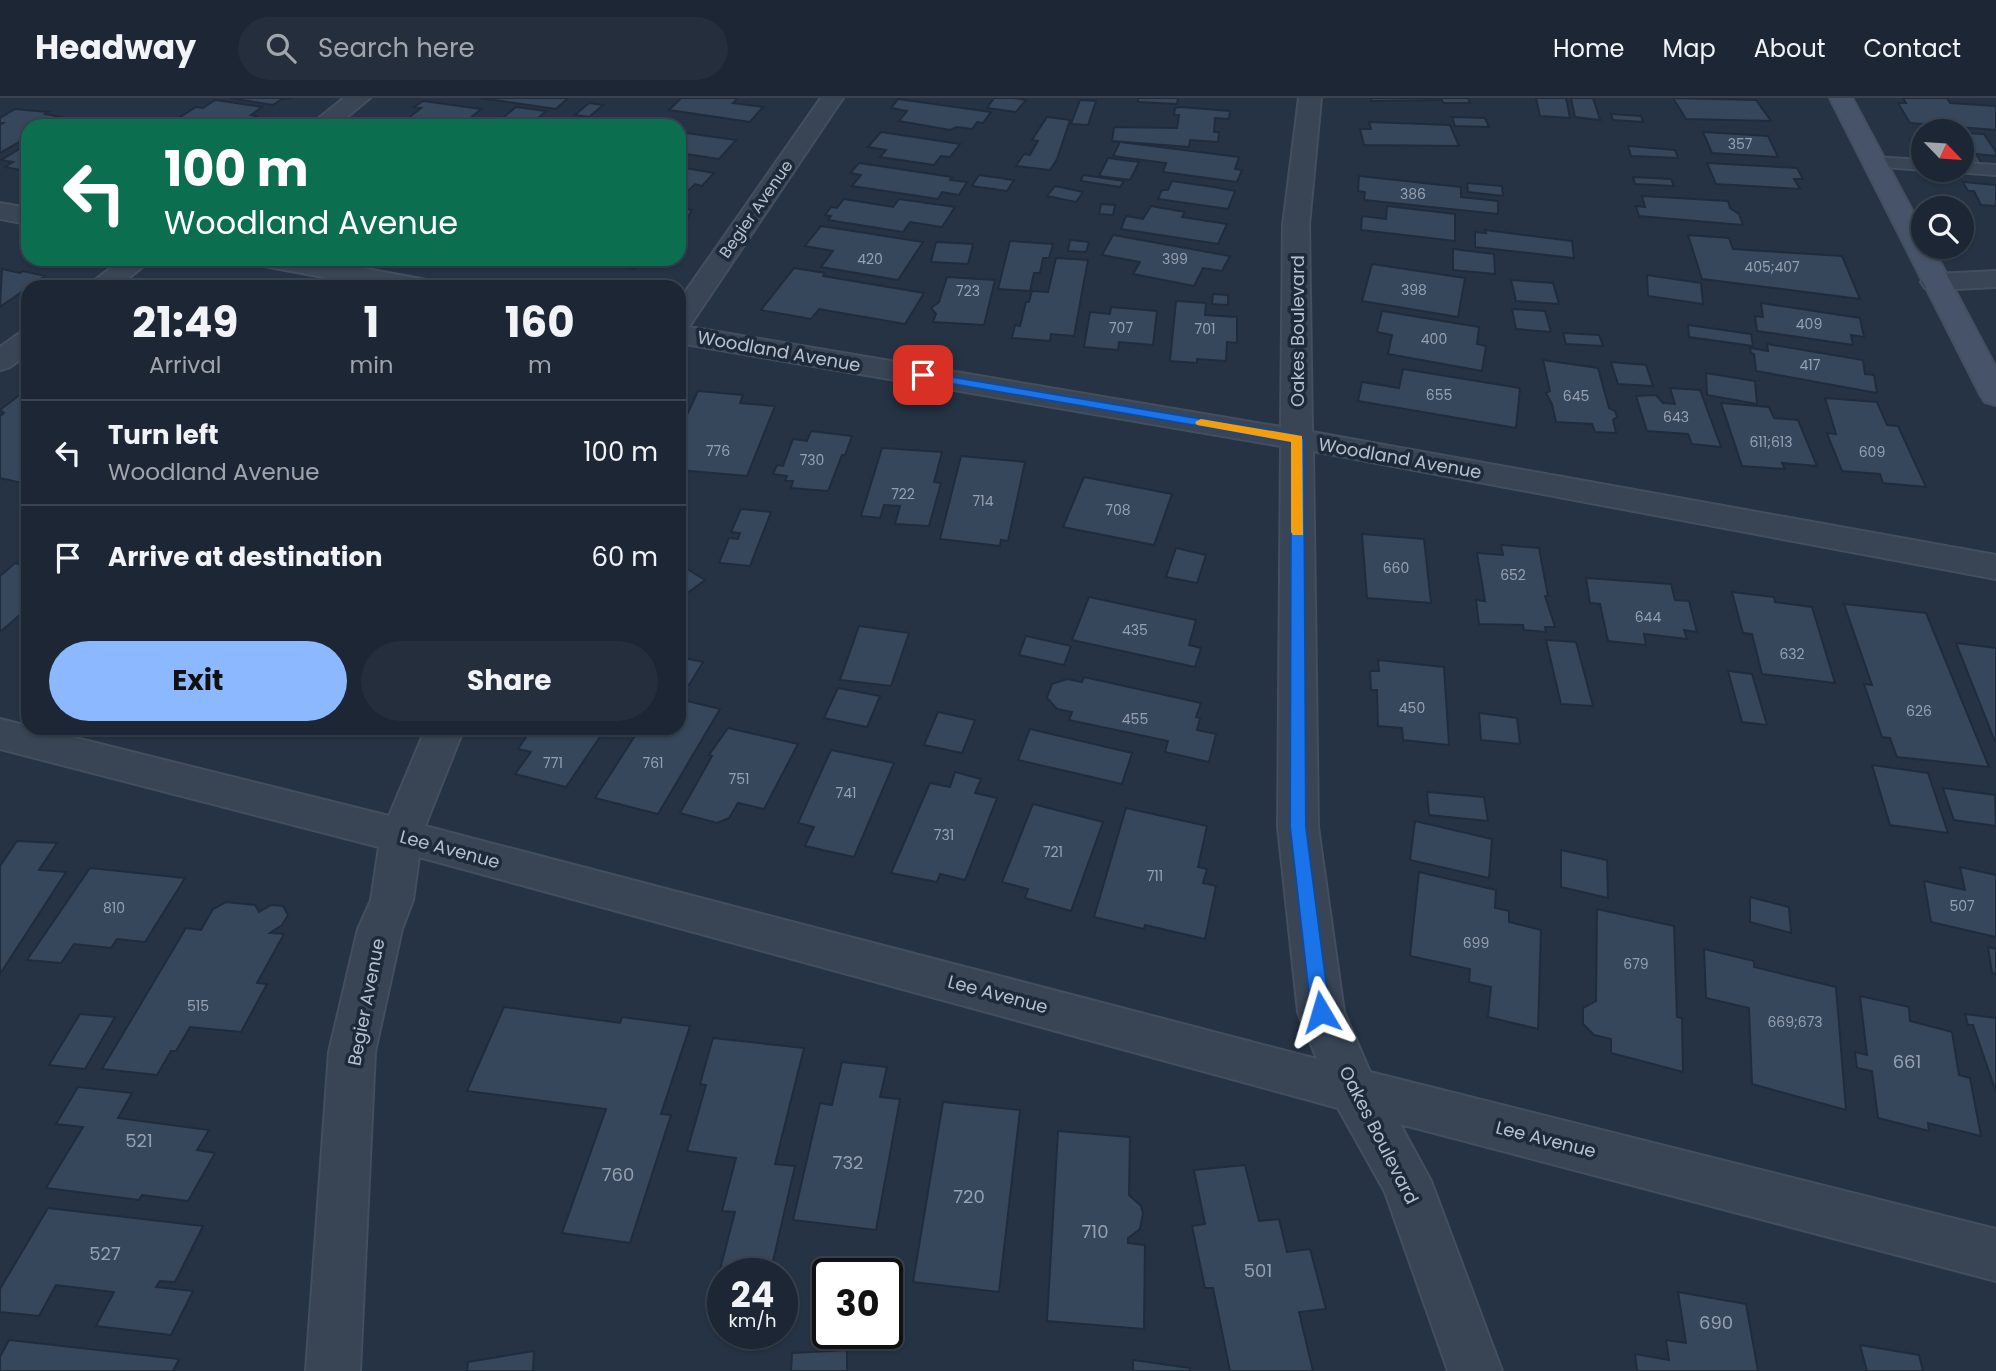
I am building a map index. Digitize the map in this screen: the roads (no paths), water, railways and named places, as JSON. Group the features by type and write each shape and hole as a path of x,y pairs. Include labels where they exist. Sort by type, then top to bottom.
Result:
{"street":[{"path":"330,119 359,98"},
{"name":"Begier Avenue","path":"686,311 832,98"},
{"name":"Oakes Boulevard","path":"1310,98 1296,225 1298,827 1321,1012 1353,1090 1406,1181 1475,1371"},
{"path":"1841,98 1996,397"},
{"path":"0,211 21,215"},
{"path":"110,280 129,266"},
{"path":"307,266 383,280"},
{"path":"1935,282 1996,279"},
{"name":"Woodland Avenue","path":"686,335 1298,439 1996,567"},
{"path":"0,360 21,345"},
{"name":"Lee Avenue","path":"0,734 401,836 1353,1090 1996,1255"},
{"name":"Begier Avenue","path":"333,1371 352,1052 380,929 392,900 401,836 442,735"}],"lane":[{"path":"1874,162 1911,164"},
{"path":"1974,169 1996,170"}]}
